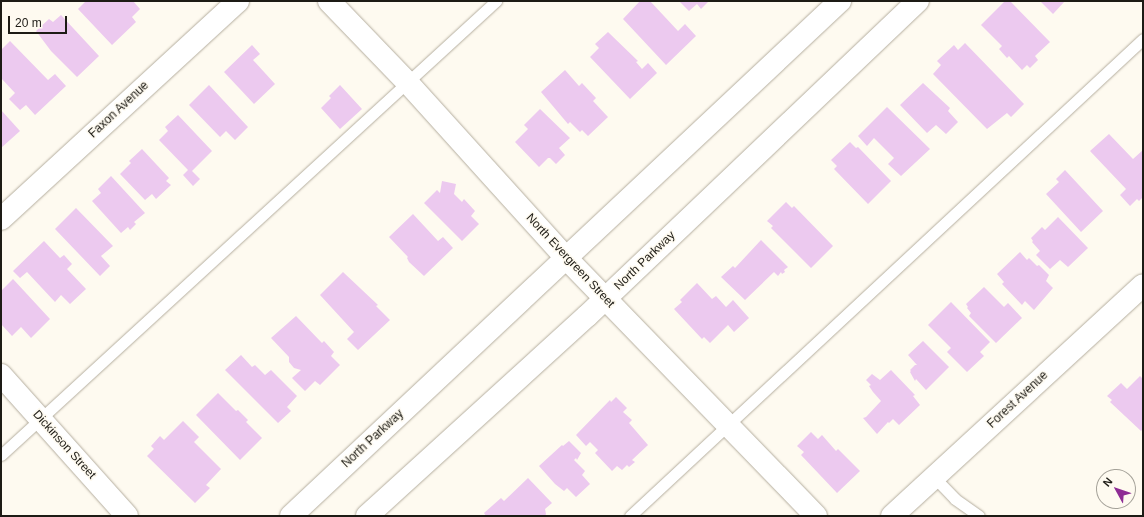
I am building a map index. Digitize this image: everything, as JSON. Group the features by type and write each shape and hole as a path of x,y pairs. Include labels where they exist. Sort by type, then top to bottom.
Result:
{"street":[{"name":"Faxon Avenue","path":"1,219 238,1"},
{"name":"North Evergreen Street","path":"329,1 408,83 566,259 816,516"},
{"name":"North Parkway","path":"291,516 840,1"},
{"name":"North Parkway","path":"367,516 606,299 918,1"},
{"name":"Forest Avenue","path":"892,516 1143,285"},
{"name":"Dickinson Street","path":"1,375 127,516"}],"lane":[{"path":"1,456 496,1"},
{"path":"630,516 1143,39"},
{"path":"934,477 956,498 979,516"}],"building":[{"path":"86,1 133,1 140,9 132,17 136,22 112,45 78,9"},
{"path":"640,1 650,1 678,31 685,24 696,36 666,65 623,19"},
{"path":"679,1 709,1 701,9 697,4 689,11"},
{"path":"1005,1 1010,1 1050,42 1035,56 1038,60 1030,68 1027,65 1022,70 1009,56 1007,58 999,49 1002,46 981,25"},
{"path":"1040,1 1065,1 1053,14"},
{"path":"61,15 99,56 77,77 51,51 36,31 49,19 53,22"},
{"path":"608,32 638,61 636,62 642,69 648,63 657,73 630,99 590,57 599,48 595,44"},
{"path":"10,41 48,80 55,74 66,86 35,115 26,105 20,110 9,99 15,93 1,78 1,50"},
{"path":"965,43 1024,104 1011,117 1007,113 987,129 933,74 941,65 937,61 954,45 958,50"},
{"path":"252,45 260,54 253,60 275,84 254,104 224,72"},
{"path":"565,70 579,86 582,83 596,98 593,101 608,117 588,136 582,130 580,132 570,122 568,124 541,92"},
{"path":"923,83 950,108 948,111 958,122 946,134 936,125 927,133 900,105"},
{"path":"209,85 248,127 235,140 226,131 220,137 189,105"},
{"path":"340,85 362,109 340,129 321,108 331,98 329,96"},
{"path":"887,107 930,149 901,176 888,164 894,158 874,138 867,146 858,136"},
{"path":"540,109 570,138 559,148 565,155 556,164 548,158 539,167 515,142 528,129 524,125"},
{"path":"1,110 20,131 1,148"},
{"path":"178,115 212,151 192,171 200,179 193,186 183,175 188,170 159,140 168,131 165,127"},
{"path":"1109,134 1133,159 1143,150 1143,197 1139,201 1137,199 1130,206 1120,195 1126,189 1090,151"},
{"path":"850,142 856,148 858,147 891,181 868,204 834,169 837,166 831,160"},
{"path":"142,149 169,178 166,181 171,185 156,199 152,194 145,200 120,174 131,163 129,161"},
{"path":"1065,170 1103,211 1081,232 1046,194 1059,182 1056,179"},
{"path":"111,176 145,213 134,222 136,224 130,230 128,227 121,233 92,201 101,193 98,189"},
{"path":"442,181 456,184 454,194 462,202 464,199 475,211 471,216 479,224 462,241 424,203 437,190 440,193"},
{"path":"786,202 792,208 794,206 833,246 811,268 771,228 773,226 767,221"},
{"path":"76,208 113,246 101,256 110,266 100,276 55,229"},
{"path":"413,214 438,241 443,237 453,248 424,276 409,262 408,257 389,237"},
{"path":"1058,217 1088,248 1068,267 1060,260 1050,269 1036,255 1040,251 1032,242 1033,241 1031,238 1042,227 1045,230"},
{"path":"761,240 788,267 784,270 785,272 782,274 781,272 778,276 774,272 745,300 721,277 733,266 735,268"},
{"path":"44,241 60,258 64,255 72,264 67,269 86,289 70,304 61,295 55,302 27,272 20,278 13,271"},
{"path":"1020,252 1027,260 1029,258 1049,275 1046,281 1053,288 1034,310 1025,301 1022,305 1002,284 1004,282 997,274"},
{"path":"343,272 378,305 376,306 390,320 358,350 347,339 354,332 320,295"},
{"path":"13,279 50,319 31,338 21,327 12,336 1,324 1,289 2,290"},
{"path":"697,283 712,299 716,296 726,307 733,300 749,318 734,332 728,325 710,343 704,337 702,339 674,309 682,302 680,300"},
{"path":"984,287 1004,307 1008,303 1022,318 996,343 969,316 971,313 966,304"},
{"path":"951,302 990,342 980,352 984,356 967,372 947,352 951,348 928,325"},
{"path":"296,316 322,343 324,341 334,352 331,356 340,365 320,385 315,381 305,391 292,378 301,370 294,368 289,362 289,357 271,338"},
{"path":"923,341 949,367 926,390 916,379 915,381 910,372 915,365 917,365 908,355"},
{"path":"241,355 252,367 255,365 265,375 271,370 297,396 287,407 291,411 278,423 225,370"},
{"path":"891,370 915,395 913,396 920,405 899,425 893,419 889,423 888,422 877,434 863,418 866,417 881,401 873,392 869,386 871,385 866,380 872,374 880,380"},
{"path":"1140,376 1143,379 1143,429 1141,431 1110,402 1112,400 1107,396 1121,383 1127,389"},
{"path":"218,393 236,411 238,410 248,420 246,422 262,438 240,460 196,415"},
{"path":"616,397 627,408 623,412 632,420 629,423 648,445 632,460 635,462 629,467 627,465 622,470 617,466 612,471 595,453 598,450 590,442 586,446 576,435 610,400 611,402"},
{"path":"183,421 199,437 194,442 221,469 206,485 210,488 195,503 147,456 154,449 151,446 160,436 164,440"},
{"path":"811,432 818,439 822,435 836,451 838,449 860,471 837,493 801,455 804,452 797,446"},
{"path":"569,441 581,453 577,460 576,458 574,460 585,471 582,475 590,484 576,497 567,488 564,491 555,484 539,466 562,445 563,446"},
{"path":"528,478 552,503 545,509 545,516 486,516 484,513 501,498 504,501"}]}
